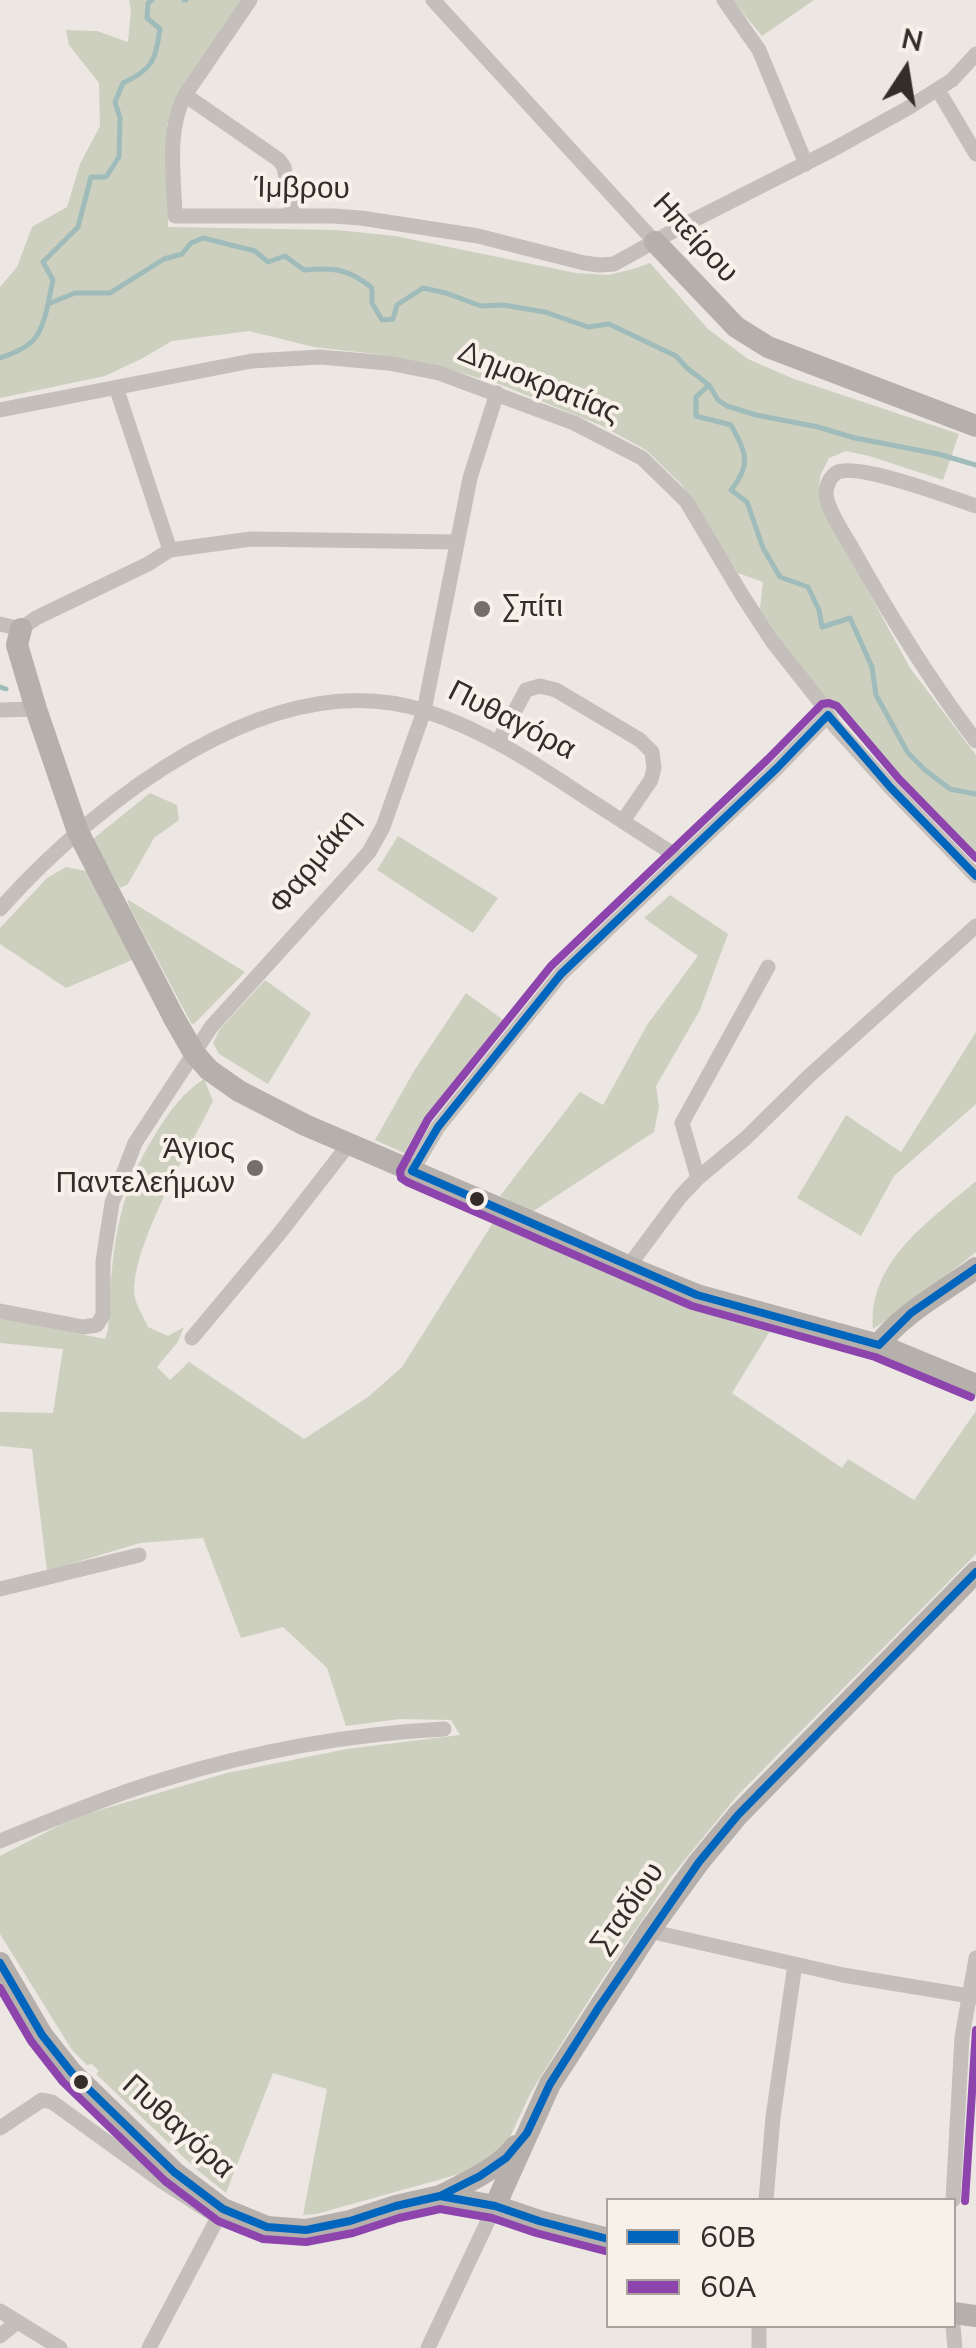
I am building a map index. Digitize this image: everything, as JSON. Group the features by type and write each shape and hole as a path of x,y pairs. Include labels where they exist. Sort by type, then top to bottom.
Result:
{"street":[{"name":"Ίμβρου","path":"250,0 178,111 174,128 175,216 333,216 409,224 599,265 621,262 806,164 938,90 976,54"},
{"name":"Ηπείρου","path":"433,0 736,327 768,347 976,426"},
{"path":"724,0 758,50 806,164"},
{"path":"938,90 976,154"},
{"path":"185,95 279,160 284,167 293,216"},
{"name":"Δημοκρατίας","path":"0,410 252,361 320,357 388,363 439,374 574,423 642,458 686,501 772,641 828,715 890,787 976,876"},
{"path":"116,387 170,550"},
{"name":"Φαρμάκη","path":"0,1312 83,1327 98,1325 112,1203 135,1143 229,1004 369,852 389,814 424,711 470,478 497,393"},
{"path":"976,506 849,470 839,471 830,480 826,496 884,604 976,741"},
{"path":"456,542 252,539 170,550 36,618 10,626 78,832 194,1053 209,1070 238,1091 348,1144 628,1267 697,1295 880,1345 976,1384"},
{"path":"498,742 526,690 540,686 556,690 640,740 652,752 652,780 623,821"},
{"name":"Πυθαγόρα","path":"0,909 44,863 100,814 202,745 251,722 304,707 343,702 376,702 424,711 472,728 530,760 681,859"},
{"path":"0,710 36,709"},
{"path":"412,1171 438,1127 561,974 828,715"},
{"path":"628,1267 698,1178 976,926"},
{"path":"698,1178 682,1124 768,968"},
{"path":"192,1338 348,1144"},
{"path":"880,1345 892,1329 976,1268"},
{"path":"0,1589 139,1554"},
{"name":"Σταδίου","path":"428,2348 556,2074 650,1931 738,1815 976,1572"},
{"path":"0,1841 165,1779 292,1746 444,1729"},
{"path":"650,1931 866,1979 972,1996"},
{"path":"953,2198 962,2037 976,1958"},
{"name":"Πυθαγόρα","path":"0,1963 42,2035 72,2072 220,2213 266,2227 306,2230 440,2196 495,2206 606,2239"},
{"path":"766,2198 773,2118 795,1964"},
{"path":"0,2128 38,2102 52,2102 160,2180 220,2213 149,2348"},
{"path":"440,2196 506,2158 527,2134"},
{"path":"0,2311 5,2331 60,2348"}],"green space":[{"path":"129,0 243,0 178,96 167,125 168,227 337,230 395,236 576,273 608,275 650,263 708,329 748,359 794,379 959,434 943,480 846,451 829,458 820,476 819,493 831,523 910,668 976,755 976,858 868,748 811,681 760,609 763,582 738,573 682,485 646,450 600,425 499,384 438,366 314,347 249,331 172,341 105,376 0,398 0,287 17,267 32,227 67,207 80,164 100,126 99,83 69,45 66,30 97,31 128,42"},
{"path":"732,0 814,0 762,36"},
{"path":"150,793 177,805 179,820 154,838 128,884 120,888 93,839"},
{"path":"398,836 498,898 473,933 377,870"},
{"path":"66,867 86,871 132,960 66,988 0,944 0,928 47,878"},
{"path":"670,895 728,934 700,1010 656,1086 659,1107 654,1132 532,1212 500,1196 580,1092 603,1105 647,1025 698,956 644,918"},
{"path":"127,899 245,972 194,1024 191,1023"},
{"path":"265,980 311,1013 268,1084 219,1054 213,1043 220,1029"},
{"path":"466,993 509,1024 454,1086 406,1154 375,1140 414,1071"},
{"path":"976,1032 976,1104 894,1176 861,1236 797,1198 846,1115 901,1152"},
{"path":"204,1079 213,1101 151,1227 135,1278 135,1298 148,1327 168,1336 184,1327 177,1343 157,1367 170,1380 189,1362 304,1439 368,1397 402,1367 494,1221 644,1289 698,1309 773,1326 732,1393 842,1468 848,1459 914,1500 976,1411 976,1554 737,1796 670,1878 531,2092 509,2139 474,2170 316,2214 303,2215 327,2089 273,2073 226,2193 96,2074 99,2071 92,2064 87,2065 72,2050 0,1934 0,1856 86,1814 227,1773 347,1749 460,1735 451,1720 400,1719 346,1726 327,1668 283,1627 241,1638 203,1538 140,1543 47,1571 32,1449 0,1446 0,1412 53,1413 63,1349 0,1343 0,1318 105,1339 118,1226 133,1178 168,1115"},
{"path":"976,1181 976,1252 873,1329 874,1304 891,1262 922,1227"}],"waterway":[{"path":"48,304 53,280 43,262 78,227 91,177 106,177 119,157 120,118 115,102 123,83 147,68 154,56 160,29 147,18 148,3 152,0"},
{"path":"0,358 34,340 48,304 75,293 110,293 164,259 182,254 191,243 203,238 255,251 268,262 285,256 304,270 348,273 372,288 372,303 382,320 393,319 397,305 423,288 481,306 503,305 545,312 588,327 609,324 676,356 727,406 976,465"},
{"path":"709,385 696,397 696,416 731,425 744,458 742,473 731,490 747,502 763,548 780,577 808,587 822,627 850,618 872,667 876,695 908,753 950,789 976,794"},
{"path":"0,687 6,689"}],"transit line":[{"name":"60Α","path":"971,1397 875,1357 692,1306 407,1182 400,1171 428,1119 551,966 822,704 837,706 899,779 976,858"},
{"name":"60Β","path":"976,876 890,787 828,715 561,974 438,1127 412,1171 697,1295 879,1345 911,1313 976,1268"},
{"name":"60Β","path":"440,2196 506,2158 527,2133 550,2084 599,2007 699,1862 738,1815 976,1572"},
{"name":"60Β","path":"0,1963 42,2035 72,2073 174,2172 223,2209 267,2227 306,2230 440,2196 495,2206 606,2238"},
{"name":"60Α","path":"0,1988 31,2041 63,2082 165,2181 218,2221 263,2239 306,2242 440,2209 492,2218 605,2251"},
{"name":"60Α","path":"965,2201 976,2030"}],"place":[{"name":"Σπίτι","path":"482,609"},
{"name":"Άγιος Παντελεήμων","path":"255,1168"}]}
